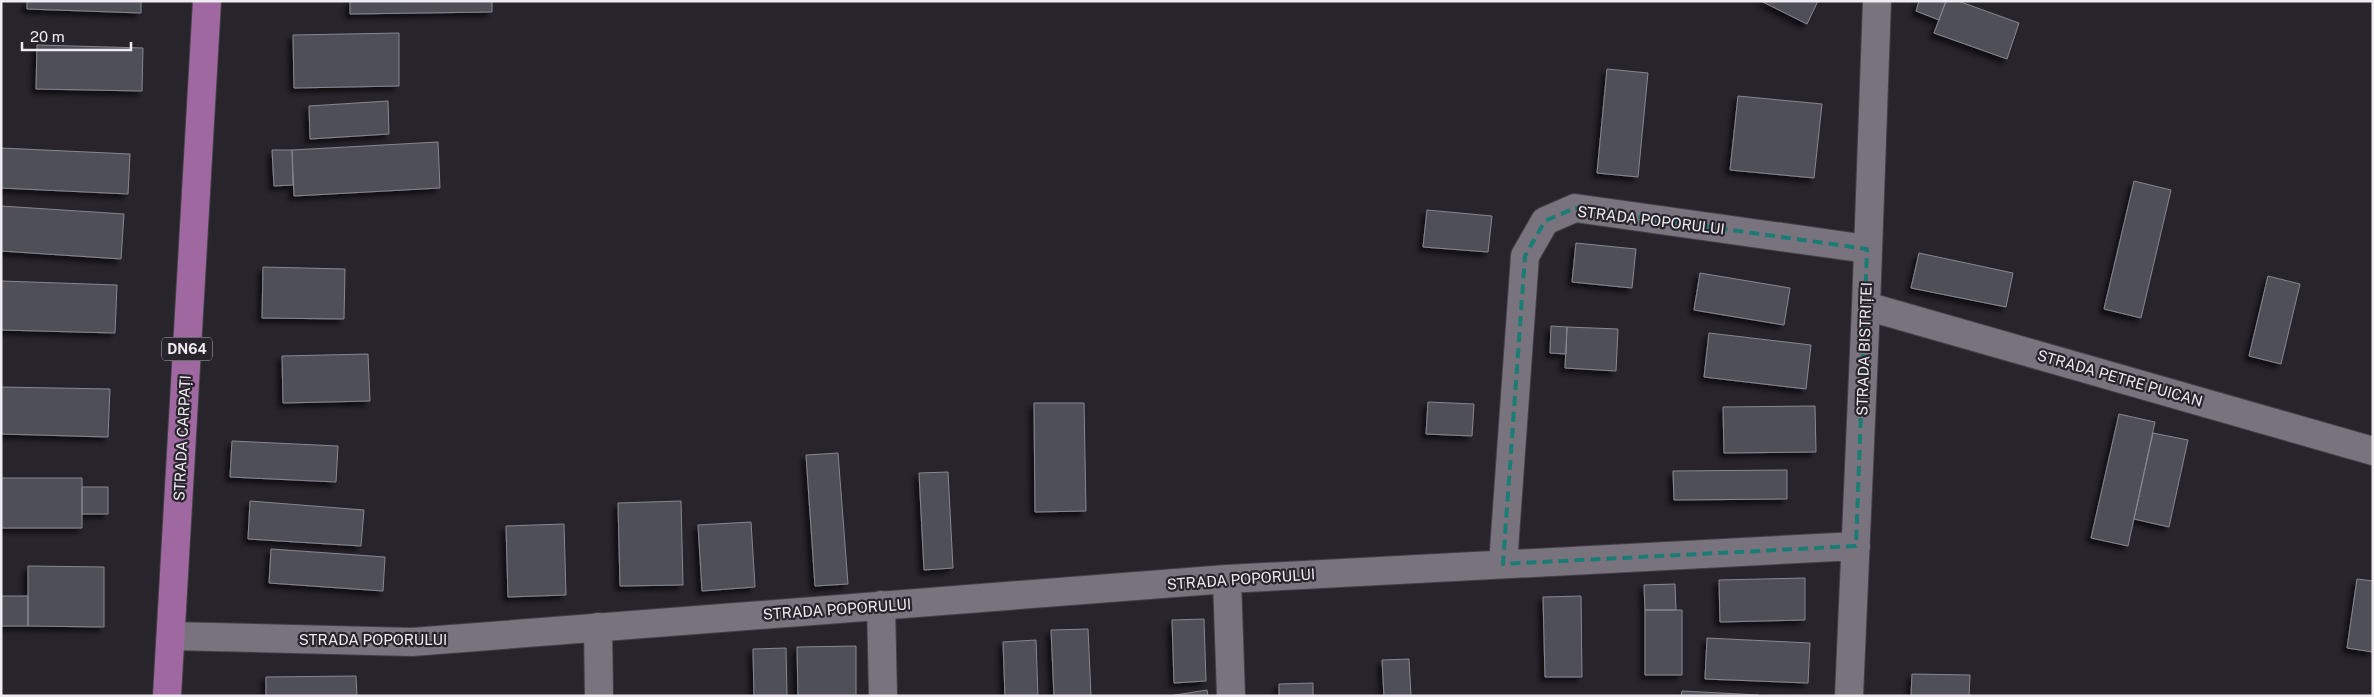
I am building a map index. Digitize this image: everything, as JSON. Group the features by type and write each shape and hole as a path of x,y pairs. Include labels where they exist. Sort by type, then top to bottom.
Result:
{"main road":[{"name":"STRADA CARPAȚI","path":"167,696 208,1"}],"street":[{"name":"STRADA BISTRIȚEI","path":"1849,696 1877,1"},
{"name":"STRADA POPORULUI","path":"1503,564 1525,256 1545,220 1575,208 1867,249"},
{"name":"STRADA PETRE PUICAN","path":"1866,306 2373,451"},
{"name":"STRADA POPORULUI","path":"171,636 412,642 1227,580 1856,546"},
{"path":"1227,580 1231,696"},
{"path":"881,606 883,696"},
{"path":"598,628 599,696"}],"highlighted area":[{"path":"1575,208 1867,249 1856,546 1503,564 1525,256 1545,221"}],"building":[{"path":"27,1 141,1 141,13 27,9"},
{"path":"350,1 492,1 492,12 350,14"},
{"path":"1761,1 1818,1 1807,24"},
{"path":"1919,1 1946,1 1939,20 1916,11"},
{"path":"1946,1 1958,1 2019,23 2007,59 1934,33"},
{"path":"399,33 399,86 294,88 293,35"},
{"path":"37,45 143,48 142,91 36,89"},
{"path":"1607,69 1648,73 1638,177 1597,173"},
{"path":"1738,96 1822,104 1814,178 1730,170"},
{"path":"388,101 389,134 310,139 309,106"},
{"path":"438,142 440,188 294,196 292,150"},
{"path":"1,148 130,154 128,194 1,188"},
{"path":"272,150 292,150 293,185 274,186"},
{"path":"2134,181 2171,190 2141,318 2104,309"},
{"path":"1,206 124,214 121,259 1,251"},
{"path":"1427,210 1492,216 1488,252 1423,247"},
{"path":"1576,243 1636,249 1632,288 1572,282"},
{"path":"1919,253 2013,273 2006,307 1911,288"},
{"path":"263,267 345,269 344,319 262,318"},
{"path":"1700,273 1790,288 1784,325 1694,310"},
{"path":"2268,276 2300,284 2281,364 2249,356"},
{"path":"1,281 117,285 115,333 1,330"},
{"path":"1551,326 1567,327 1566,354 1550,353"},
{"path":"1567,327 1618,329 1616,371 1565,368"},
{"path":"1709,333 1811,345 1806,389 1704,377"},
{"path":"368,354 370,401 283,403 282,356"},
{"path":"1,387 110,389 108,437 1,434"},
{"path":"1428,402 1474,404 1472,436 1426,434"},
{"path":"1034,403 1084,403 1086,511 1035,512"},
{"path":"1815,406 1816,452 1724,453 1723,407"},
{"path":"2119,414 2155,422 2128,546 2091,538"},
{"path":"2153,433 2188,440 2169,527 2134,519"},
{"path":"232,441 338,446 336,482 230,477"},
{"path":"838,453 848,584 815,586 806,455"},
{"path":"1787,470 1787,499 1674,500 1673,471"},
{"path":"948,472 953,568 924,570 919,473"},
{"path":"1,478 82,478 82,528 1,528"},
{"path":"82,487 108,487 108,514 82,514"},
{"path":"250,501 364,510 361,546 248,539"},
{"path":"681,501 683,585 620,586 618,503"},
{"path":"751,522 755,587 702,591 698,525"},
{"path":"564,524 566,595 508,597 506,526"},
{"path":"271,549 385,557 383,591 269,583"},
{"path":"28,566 104,567 104,627 28,626"},
{"path":"1805,578 1805,620 1720,622 1719,580"},
{"path":"2357,579 2373,581 2373,652 2347,648"},
{"path":"1675,584 1676,610 1645,610 1644,585"},
{"path":"1,596 28,596 28,626 1,626"},
{"path":"1581,596 1582,677 1545,677 1543,597"},
{"path":"1645,610 1682,610 1682,675 1645,675"},
{"path":"1204,619 1206,681 1174,683 1172,620"},
{"path":"1088,629 1091,696 1054,696 1051,630"},
{"path":"1707,638 1810,643 1808,683 1705,679"},
{"path":"1036,640 1038,696 1005,696 1003,642"},
{"path":"856,646 856,696 798,696 797,647"},
{"path":"786,648 787,696 754,696 753,649"},
{"path":"1409,659 1411,696 1384,696 1382,660"},
{"path":"1912,674 1970,675 1969,696 1911,696"},
{"path":"356,676 357,696 266,696 266,677"},
{"path":"1313,683 1313,696 1279,696 1279,684"},
{"path":"1207,690 1208,696 1169,696"},
{"path":"1682,691 1759,695 1759,696 1681,696"}]}
